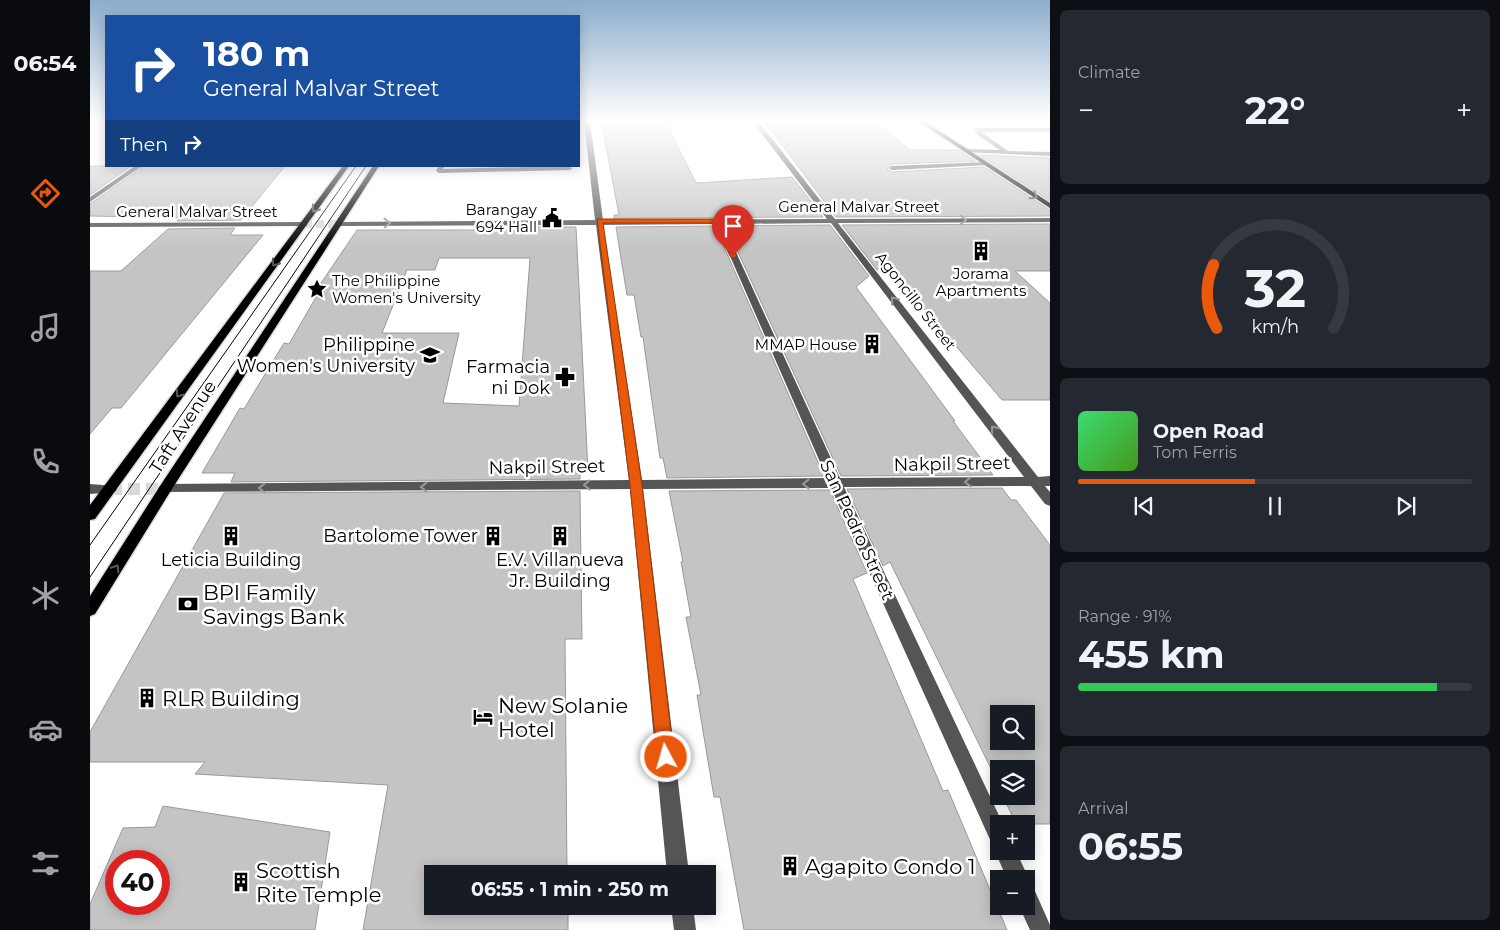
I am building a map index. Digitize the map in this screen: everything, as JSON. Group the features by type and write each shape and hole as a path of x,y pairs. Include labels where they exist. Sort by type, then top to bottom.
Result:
{"main road":[{"path":"987,164 1050,206"},
{"name":"Taft Avenue","path":"90,515 345,167"},
{"name":"Taft Avenue","path":"90,609 165,488 375,167"}],"street":[{"path":"592,164 636,485 677,865"},
{"name":"Agoncillo Street","path":"789,164 1050,501"},
{"path":"892,168 977,164"},
{"path":"90,200 138,167"},
{"path":"439,171 570,168"},
{"name":"General Malvar Street","path":"338,224 718,220 1050,220"},
{"name":"San Pedro Street","path":"718,220 836,484 990,818"},
{"name":"General Malvar Street","path":"90,225 304,224"},
{"name":"Nakpil Street","path":"165,488 1050,481"},
{"path":"90,490 110,489"},
{"path":"683,915 684,930"},
{"path":"1035,915 1042,930"}],"building":[{"path":"609,164 687,164 696,183 792,177 823,217 614,218 614,215 619,215"},
{"path":"797,164 892,164 887,169 892,172 984,167 1050,210 1050,216 836,217"},
{"path":"994,164 1050,164 1050,201"},
{"path":"90,166 130,167 90,195"},
{"path":"143,167 284,167 241,220 177,221 180,218 90,216 90,204"},
{"path":"1050,224 1050,271 1015,271 1050,303 1050,400 1002,400 885,263 877,270 842,225"},
{"path":"830,225 869,276 856,287 993,475 841,476 726,226"},
{"path":"715,226 824,476 667,478 663,458 660,458 643,337 641,337 634,295 627,295 616,227"},
{"name":"Philippine Women's University","path":"524,227 576,227 588,471 580,471 580,479 231,482 235,473 202,473 240,408 244,409 284,343 289,344 319,292 315,292 357,230 524,230","holes":["439,258 530,258 519,406 443,403 459,333 382,333 407,270 435,270"]},
{"path":"235,228 230,235 263,235 121,408 112,408 90,434 90,271 121,271 168,229"},
{"path":"1002,488 1011,500 1016,500 1050,545 1050,824 1035,824 1035,815 1012,815 1007,805 1035,805 1035,760 990,760 990,767 890,562 883,566 847,489"},
{"path":"830,490 867,573 853,579 943,791 948,790 990,890 990,915 1001,915 1007,930 744,930 720,797 714,797 697,695 701,695 686,617 691,617 681,562 683,562 669,491"},
{"path":"580,491 582,639 565,639 567,865 424,865 424,915 568,915 568,930 363,930 388,785 195,774 205,762 90,762 90,732 224,493"},
{"name":"Scottish Rite Temple","path":"163,806 330,832 315,930 90,930 90,904 105,869 105,915 170,915 170,850 113,850 123,828 155,827"}],"tunnel":[{"path":"304,224 339,224"},
{"path":"110,489 165,489"}],"tram line":[{"path":"90,545 355,167"},
{"path":"90,577 365,167"}],"place":[{"name":"Barangay 694 Hall","path":"552,218"},
{"name":"Jorama Apartments","path":"981,251"},
{"name":"The Philippine Women's University","path":"317,289"},
{"name":"MMAP House","path":"872,344"},
{"name":"Philippine Women's University","path":"430,355"},
{"name":"Farmacia ni Dok","path":"565,377"},
{"name":"Leticia Building","path":"231,536"},
{"name":"Bartolome Tower","path":"493,536"},
{"name":"E.V. Villanueva Jr. Building","path":"560,536"},
{"name":"BPI Family Savings Bank","path":"188,604"},
{"name":"RLR Building","path":"147,698"},
{"name":"New Solanie Hotel","path":"483,717"},
{"name":"Agapito Condo 1","path":"790,866"},
{"name":"Scottish Rite Temple","path":"241,882"}],"route":[{"path":"666,757 636,485 599,221 718,220 733,256"}]}
